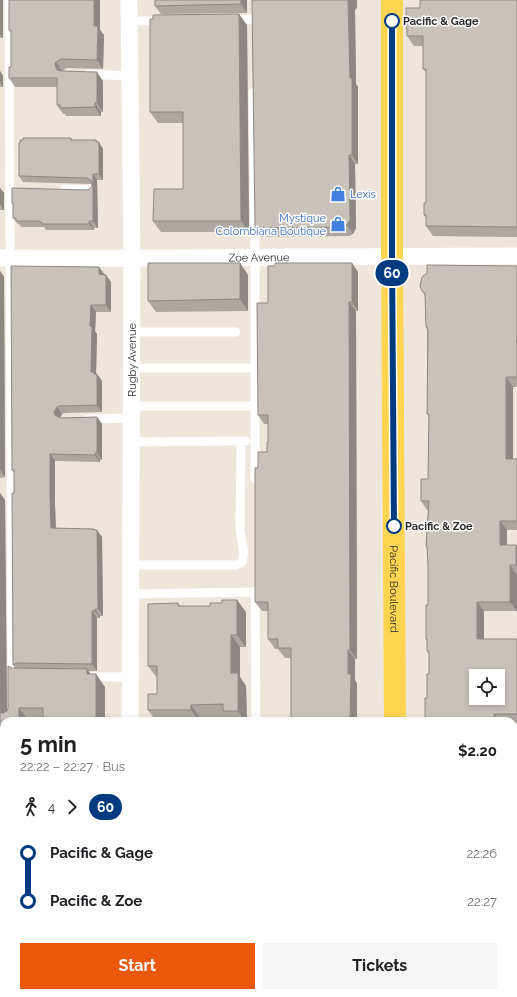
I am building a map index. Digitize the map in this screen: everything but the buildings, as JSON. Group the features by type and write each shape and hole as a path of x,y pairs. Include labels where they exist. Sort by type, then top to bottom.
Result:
{"main road":[{"name":"Pacific Boulevard","path":"392,0 392,256 396,717"}],"street":[{"name":"Rugby Avenue","path":"129,0 132,259 130,717"},
{"name":"Zoe Avenue","path":"5,258 132,259 517,256"}],"lane":[{"path":"9,0 13,188 5,258 12,689"},
{"path":"222,20 253,20"},
{"path":"130,21 167,21"},
{"path":"83,74 130,76"},
{"path":"253,83 255,489"},
{"path":"54,189 91,190"},
{"path":"132,332 236,332"},
{"path":"132,368 255,368"},
{"path":"80,419 132,412 255,406"},
{"path":"131,565 236,565 242,562 244,557 244,548 240,531 241,441"},
{"path":"131,442 255,441"},
{"path":"130,594 256,588 256,717"},
{"path":"76,676 130,677"}],"bus line":[{"name":"60","path":"392,21 394,526"}],"place":[{"name":"Pacific & Gage","path":"392,21"},
{"name":"Lexis","path":"338,194"},
{"name":"Mystique Colombiana Boutique","path":"338,224"},
{"name":"Pacific & Zoe","path":"394,526"}]}
